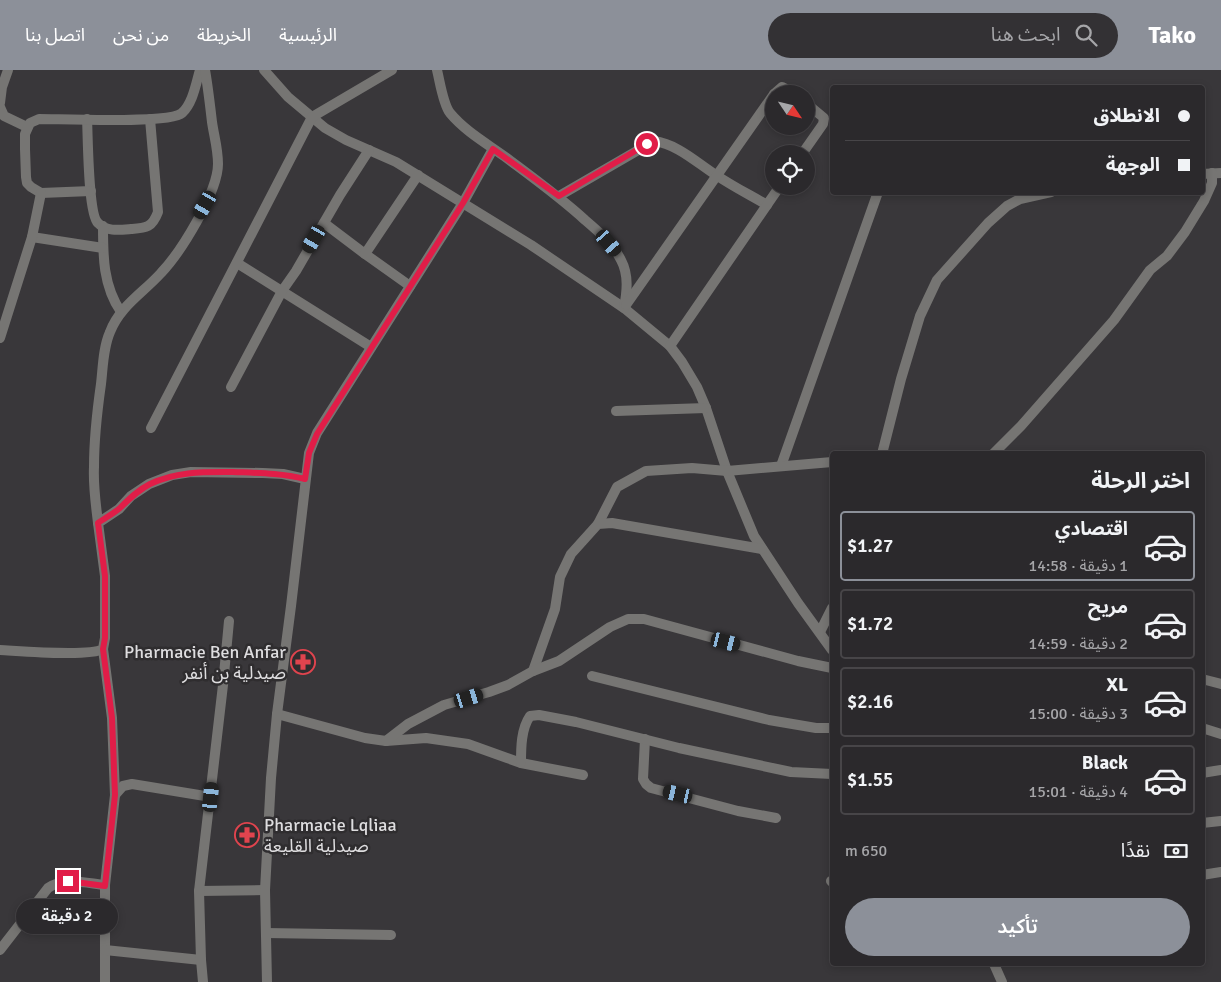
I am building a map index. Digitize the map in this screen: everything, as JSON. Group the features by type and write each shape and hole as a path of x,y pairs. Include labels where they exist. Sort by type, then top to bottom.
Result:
{"street":[{"path":"0,102 2,87 8,70"},
{"path":"91,190 41,193 31,188 27,183 26,177 25,134 30,123 39,119 150,119 174,117 182,113 192,94 200,70"},
{"path":"105,982 105,886 115,795 112,718 103,649 105,638 105,576 98,523 94,468 96,423 106,344 110,332 126,305 164,269 190,232 212,192 218,165 217,144 206,70"},
{"path":"264,70 288,97 325,128 346,140 396,162 531,245 624,308 670,346 697,387 727,471 754,536 830,647"},
{"path":"151,428 312,117 392,70"},
{"path":"437,70 446,105 451,114 493,149 559,196 601,234 621,260 627,292 624,308"},
{"path":"0,107 4,116 27,127"},
{"path":"624,308 765,107"},
{"path":"808,145 823,124 824,118 815,110"},
{"path":"87,119 94,218 102,226 110,230 119,230 146,228 156,218 158,212 150,119"},
{"path":"559,196 654,141 664,142 682,152 717,176 767,205"},
{"path":"267,982 264,890 271,778 277,714 304,505 305,479 311,446 371,347 463,203 493,149"},
{"path":"231,387 282,291 369,150"},
{"path":"996,451 1021,426 1114,320 1150,270 1167,256 1185,232 1204,201 1212,183 1212,173"},
{"path":"365,254 418,175"},
{"path":"0,338 32,237 41,193"},
{"path":"670,346 774,195"},
{"path":"781,466 877,195"},
{"path":"883,451 901,379 920,316 937,280 988,223 1007,206 1020,199 1038,195"},
{"path":"324,223 410,286"},
{"path":"102,226 103,264 114,302 121,312"},
{"path":"32,237 103,248"},
{"path":"236,263 371,347"},
{"path":"616,411 706,408"},
{"path":"533,671 555,609 560,577 571,554 598,524 617,487 646,472 692,468 727,471 830,462"},
{"path":"98,523 119,509 131,496 149,484 172,476 191,472 263,472 305,479"},
{"path":"598,524 612,523 762,549"},
{"path":"820,632 830,612"},
{"path":"386,740 408,724 444,704 490,692 508,685 533,671 558,661 610,627 628,619 644,620 830,668"},
{"path":"203,982 199,891 223,686 228,622"},
{"path":"0,650 55,653 92,652 103,649"},
{"path":"592,676 769,720 816,728 830,728"},
{"path":"1205,680 1221,684"},
{"path":"277,714 348,735 386,740 426,738 468,744 521,763 583,776"},
{"path":"521,763 521,745 524,730 528,718 532,716 576,722 645,738 678,748 791,772 830,774"},
{"path":"1205,729 1221,734"},
{"path":"645,738 643,779 651,788 738,811 776,818"},
{"path":"1205,773 1221,770"},
{"path":"115,795 123,786 132,784 211,797"},
{"path":"1205,823 1221,821"},
{"path":"1205,875 1221,872"},
{"path":"0,950 48,888 57,882 68,881 105,886"},
{"path":"199,891 264,890"},
{"path":"266,933 391,935"},
{"path":"105,950 201,960"},
{"path":"995,966 1002,982"}],"place":[{"name":"Pharmacie Ben Anfar صيدلية بن أنفر","path":"303,662"},
{"name":"Pharmacie Lqliaa صيدلية القليعة","path":"247,835"}],"route":[{"path":"68,881 105,886 115,795 112,718 103,649 105,646 105,576 98,523 119,509 131,496 149,484 172,476 191,472 263,472 305,479 309,453 317,434 463,203 493,149 559,196 647,144"}]}
